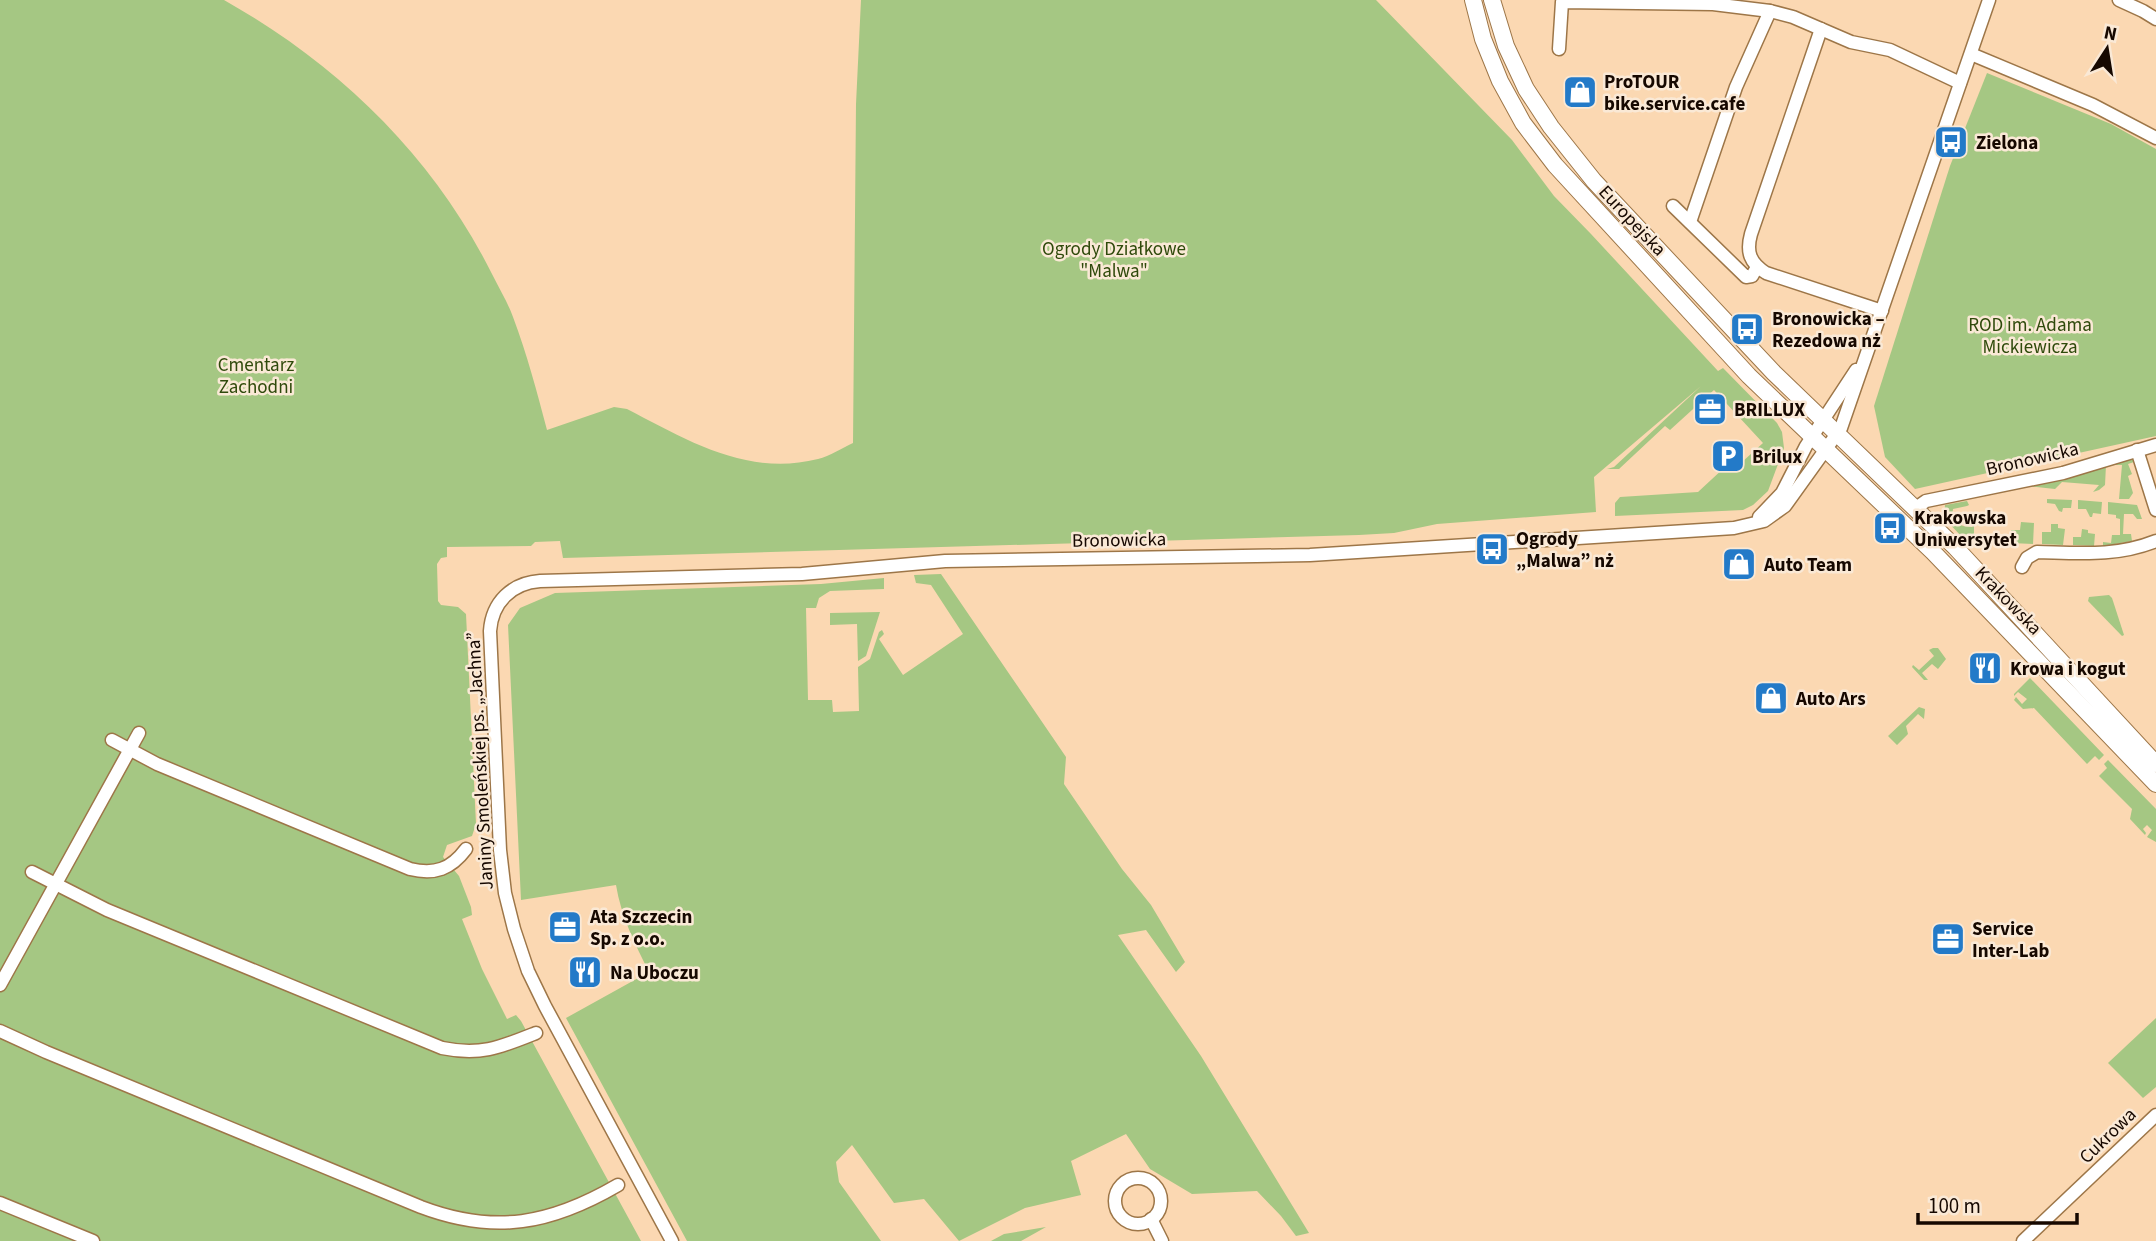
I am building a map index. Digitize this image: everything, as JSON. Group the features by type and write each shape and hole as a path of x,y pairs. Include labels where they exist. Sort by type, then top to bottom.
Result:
{"main road":[{"name":"Europejska","path":"1473,0 1483,39 1494,67 1513,106 1533,138 1733,360 1812,437"},
{"name":"Europejska","path":"1492,0 1517,73 1560,139 1594,181 1725,323 1824,421"},
{"name":"Krakowska","path":"1824,421 1916,508 2015,609 2156,764"},
{"name":"Krakowska","path":"1812,437 1947,566 2156,784"}],"street":[{"path":"1827,450 1838,433 1852,400 1989,0"},
{"path":"2119,0 2146,5 2156,19"},
{"path":"1559,49 1562,2 1713,5 1770,10 1793,17 1851,43 1890,50 1960,83"},
{"path":"1690,222 1737,87 1770,10"},
{"path":"1821,29 1751,234 1749,254 1757,267 1766,273 1882,311"},
{"path":"1970,54 2093,104 2156,138"},
{"path":"1673,206 1746,277 1752,276 1757,267"},
{"path":"1812,437 1847,385 1871,342"},
{"name":"Bronowicka","path":"1722,529 1752,521 1770,507 1786,487 1812,437"},
{"name":"Bronowicka","path":"1916,508 1926,501 2063,473 2156,445"},
{"name":"Bronowicka","path":"518,586 540,581 802,574 935,562 1310,555 1722,529 1750,526 1780,511 1827,450"},
{"path":"2137,450 2156,510"},
{"name":"Krakowska","path":"2022,568 2027,558 2037,552 2107,554 2131,550 2156,541"},
{"name":"Janiny Smoleńskiej ps. „Jachna”","path":"518,586 497,606 490,631 500,850 510,916 528,971 545,1006 672,1241"},
{"path":"0,985 139,733"},
{"path":"112,740 166,768 410,869 444,869 453,864 466,849"},
{"path":"32,872 107,910 442,1048 491,1050 508,1046 536,1033"},
{"path":"0,1031 421,1208 455,1219 501,1224 542,1218 576,1207 618,1185"},
{"name":"Cukrowa","path":"2023,1241 2156,1115"},
{"path":"0,1203 93,1241"},
{"path":"1151,1219 1162,1241"}],"green space":[{"path":"0,0 224,0 306,54 344,84 412,153 441,191 468,231 509,306 547,430 614,407 627,409 718,452 767,463 792,463 822,458 853,443 856,104 861,0 1376,0 1512,140 1554,196 1718,371 1723,368 1777,423 1782,432 1784,448 1768,491 1743,510 1615,516 1615,503 1620,497 1698,492 1725,467 1731,472 1763,443 1714,390 1670,430 1665,426 1619,469 1607,469 1614,467 1701,386 1594,477 1596,512 1437,524 1394,533 1359,535 563,558 560,541 535,542 531,546 447,547 447,557 441,558 437,564 438,601 441,605 458,607 466,614 476,824 472,836 447,845 443,857 459,876 472,915 462,919 482,969 507,1019 516,1015 521,1021 641,1241 0,1241"},
{"name":"ROD im. Adama Mickiewicza","path":"1987,73 2111,124 2156,149 2156,436 1915,489 1885,457 1874,406 1950,166"},
{"path":"2132,456 2134,462 2128,464 2132,474 2128,476 2133,493 2129,499 2119,499 2122,465 2113,463"},
{"path":"2106,465 2105,485 2093,492 2099,485 2062,482 2055,489 2027,486"},
{"path":"2047,499 2072,500 2071,508 2059,511 2055,504 2047,503"},
{"path":"2078,500 2102,502 2101,514 2093,513 2090,517 2086,509 2078,509"},
{"path":"1967,501 1969,505 1953,509 1952,517 1963,526 1972,527 1974,523 1974,537 1962,537 1944,518 1945,505"},
{"path":"2108,502 2137,505 2142,519 2137,519 2133,514 2124,514 2123,534 2131,534 2132,541 2103,546 2103,542 2111,543 2112,535 2120,535 2120,519 2116,518 2116,515 2108,514"},
{"path":"2021,522 2034,523 2033,544 2011,543 2011,530 2020,530"},
{"path":"2051,524 2058,524 2058,528 2065,529 2063,545 2042,544 2042,532 2051,532"},
{"path":"2082,529 2095,534 2094,546 2073,545 2073,537 2081,537"},
{"path":"941,574 1066,757 1064,784 1122,869 1151,905 1185,962 1176,972 1146,930 1118,935 1201,1056 1309,1233 1296,1236 1257,1191 1192,1194 1150,1169 1126,1134 1071,1161 1081,1195 1025,1208 959,1241 924,1199 894,1203 852,1145 836,1162 839,1182 881,1241 687,1241 566,1018 649,972 625,919 616,885 521,900 508,625 520,608 555,593 821,584 884,578 884,589 830,591 819,598 816,608 806,608 808,700 832,700 833,712 859,711 858,667 870,659 879,632 882,630 884,634 879,639 903,675 963,634 931,585 916,583 914,575"},
{"path":"2109,595 2124,635 2122,636 2088,601 2089,597"},
{"path":"880,612 866,656 858,661 857,624 830,625 830,613"},
{"path":"1938,648 1946,659 1938,669 1932,664 1922,673 1928,680 1924,680 1912,667 1913,665 1919,670 1934,656 1929,650"},
{"path":"2030,678 2104,755 2099,760 2095,756 2087,764 2034,708 2023,709 2014,700 2016,697 2022,704 2027,699 2018,692 2014,694"},
{"path":"1919,707 1925,709 1924,719 1918,714 1906,726 1908,734 1897,745 1888,736"},
{"path":"2108,760 2156,809 2156,842 2147,837 2152,830 2147,825 2143,829 2145,835 2130,819 2132,809 2099,776 2107,768 2104,764"},
{"path":"2156,1018 2156,1087 2143,1098 2108,1063"},
{"path":"1046,1227 1021,1241 991,1241 1004,1234"}],"place":[{"name":"ProTOUR bike.service.cafe","path":"1580,92"},
{"name":"Zielona","path":"1951,142"},
{"name":"Bronowicka – Rezedowa nż","path":"1747,329"},
{"name":"BRILLUX","path":"1710,409"},
{"name":"Brilux","path":"1728,456"},
{"name":"Krakowska Uniwersytet","path":"1890,528"},
{"name":"Ogrody „Malwa” nż","path":"1492,549"},
{"name":"Auto Team","path":"1739,564"},
{"name":"Krowa i kogut","path":"1985,668"},
{"name":"Auto Ars","path":"1771,698"},
{"name":"Ata Szczecin Sp. z o.o.","path":"565,927"},
{"name":"Service Inter-Lab","path":"1948,939"},
{"name":"Na Uboczu","path":"585,972"}],"park label":[{"name":"Ogrody Działkowe \"Malwa\"","path":"1114,259"},
{"name":"Cmentarz Zachodni","path":"256,375"}]}
